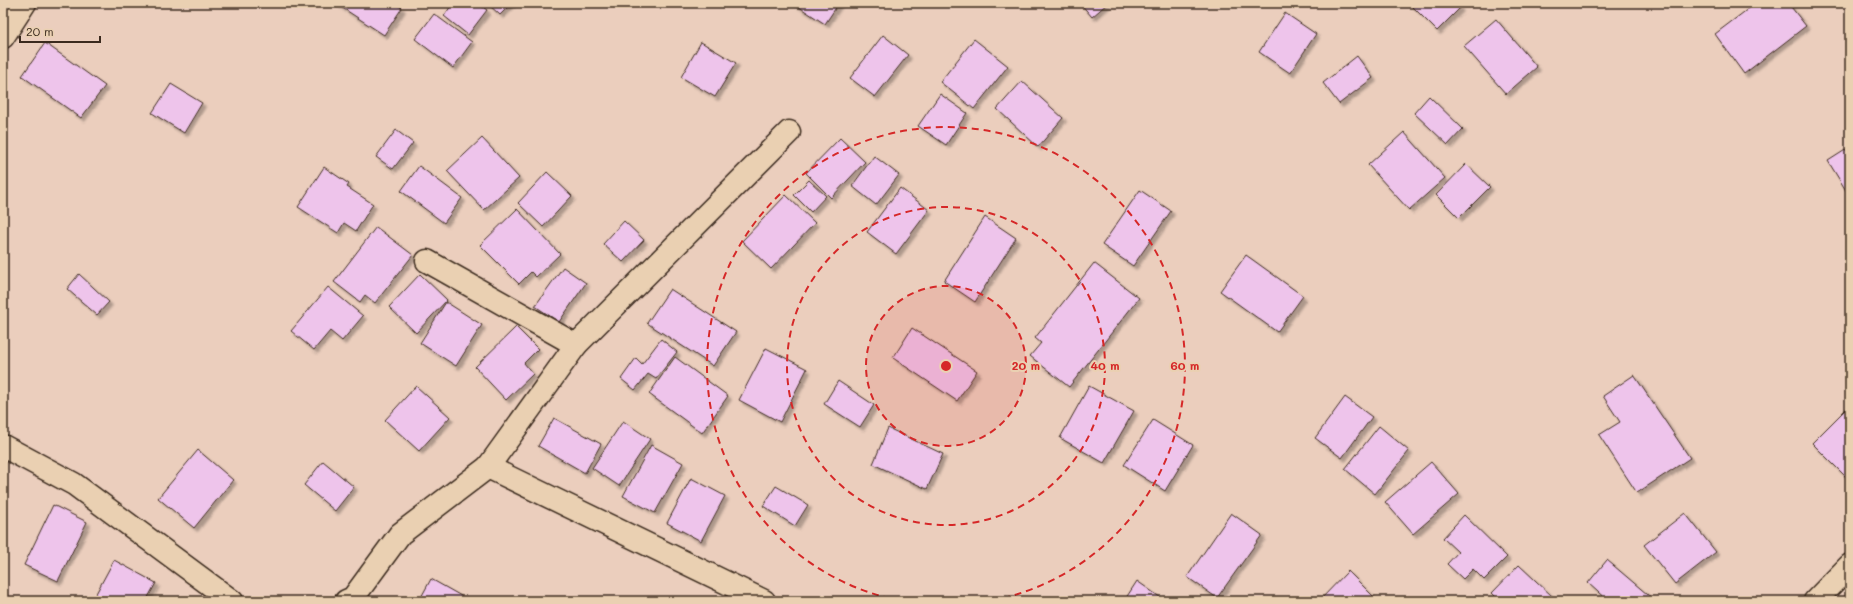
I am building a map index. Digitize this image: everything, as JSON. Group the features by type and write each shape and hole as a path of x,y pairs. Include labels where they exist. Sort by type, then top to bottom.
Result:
{"street":[{"path":"3,37 25,3"},
{"path":"346,601 353,598 400,534 488,467 576,345 789,132"},
{"path":"427,261 576,345"},
{"path":"3,446 74,484 232,601"},
{"path":"488,467 764,601"},
{"path":"1815,601 1850,565"}],"building":[{"path":"335,3 394,3 402,8 384,35"},
{"path":"453,3 477,3 487,10 468,35 444,16"},
{"path":"487,3 512,3 500,15"},
{"path":"793,3 839,3 825,24"},
{"path":"1080,3 1108,3 1092,17"},
{"path":"1409,3 1455,3 1460,8 1437,31"},
{"path":"1756,3 1788,3 1806,26 1744,74 1715,34"},
{"path":"1285,13 1316,34 1290,73 1259,52"},
{"path":"434,14 472,42 453,68 415,39"},
{"path":"1496,19 1537,67 1506,94 1464,46"},
{"path":"883,35 908,55 875,97 850,78"},
{"path":"974,39 1008,66 974,109 940,82"},
{"path":"701,42 736,63 715,97 681,77"},
{"path":"45,43 105,86 81,118 22,76"},
{"path":"1357,56 1373,78 1339,104 1323,83"},
{"path":"1022,81 1063,118 1038,147 997,109"},
{"path":"171,84 202,103 184,133 152,113"},
{"path":"940,94 967,113 946,145 918,126"},
{"path":"1429,96 1463,129 1448,145 1414,113"},
{"path":"396,130 413,143 393,169 376,157"},
{"path":"1404,132 1445,178 1409,210 1368,165"},
{"path":"482,138 519,178 484,210 447,171"},
{"path":"840,138 865,162 831,198 806,173"},
{"path":"1850,147 1850,197 1828,161"},
{"path":"874,156 899,175 876,205 852,186"},
{"path":"1466,164 1490,187 1459,218 1436,195"},
{"path":"419,166 462,198 444,223 401,191"},
{"path":"324,167 349,184 347,187 373,204 356,231 344,223 338,233 298,207"},
{"path":"547,172 572,196 543,227 518,203"},
{"path":"809,180 826,196 811,212 794,195"},
{"path":"900,188 929,210 896,254 867,232"},
{"path":"1140,190 1171,211 1133,266 1102,245"},
{"path":"786,195 815,223 771,269 742,241"},
{"path":"517,209 560,254 536,277 531,272 519,284 480,245"},
{"path":"985,217 1016,238 975,302 944,281"},
{"path":"624,221 644,240 623,262 603,244"},
{"path":"376,227 413,255 375,303 365,295 360,302 334,282"},
{"path":"1246,255 1303,296 1277,332 1220,291"},
{"path":"1094,263 1139,298 1069,387 1030,356 1041,343 1035,338"},
{"path":"563,267 586,283 559,322 535,306"},
{"path":"79,274 109,302 97,315 67,289"},
{"path":"420,274 447,300 416,333 389,307"},
{"path":"328,287 363,316 342,341 330,331 314,350 291,331"},
{"path":"670,289 736,332 713,366 647,323"},
{"path":"446,302 482,325 456,366 420,343"},
{"path":"516,327 538,349 524,363 533,374 506,400 475,367"},
{"path":"912,328 977,371 957,401 893,358"},
{"path":"661,339 677,352 656,379 648,374 635,390 621,379 636,358 642,364"},
{"path":"766,348 807,369 780,422 739,400"},
{"path":"675,357 728,396 702,433 649,394"},
{"path":"1634,375 1690,458 1637,493 1599,435 1620,422 1603,396"},
{"path":"838,381 874,405 860,427 824,404"},
{"path":"416,386 450,417 419,451 385,420"},
{"path":"1089,386 1134,411 1104,463 1060,438"},
{"path":"1345,397 1372,417 1342,458 1315,438"},
{"path":"1850,405 1850,481 1812,443"},
{"path":"554,418 601,444 585,473 538,446"},
{"path":"1153,420 1193,445 1165,491 1124,465"},
{"path":"623,421 650,439 619,486 592,468"},
{"path":"1379,426 1409,451 1375,494 1345,469"},
{"path":"888,428 943,454 927,489 873,464"},
{"path":"651,445 683,463 655,513 623,496"},
{"path":"198,450 233,480 194,528 158,498"},
{"path":"323,461 354,487 335,511 304,485"},
{"path":"1431,462 1459,494 1413,534 1385,502"},
{"path":"691,478 725,496 701,541 667,523"},
{"path":"776,486 808,505 795,526 763,506"},
{"path":"53,505 87,522 58,581 24,565"},
{"path":"1231,513 1262,535 1217,598 1187,577"},
{"path":"1685,513 1716,552 1675,584 1644,545"},
{"path":"1464,515 1507,557 1484,580 1473,569 1463,579 1447,564 1458,552 1443,538"},
{"path":"114,560 156,583 146,601 92,601"},
{"path":"1607,560 1654,600 1608,601 1588,583"},
{"path":"1519,565 1552,596 1547,601 1500,601 1492,593"},
{"path":"1348,571 1375,598 1372,601 1319,601"},
{"path":"431,579 470,601 419,601"},
{"path":"1137,581 1164,600 1124,601"}]}
